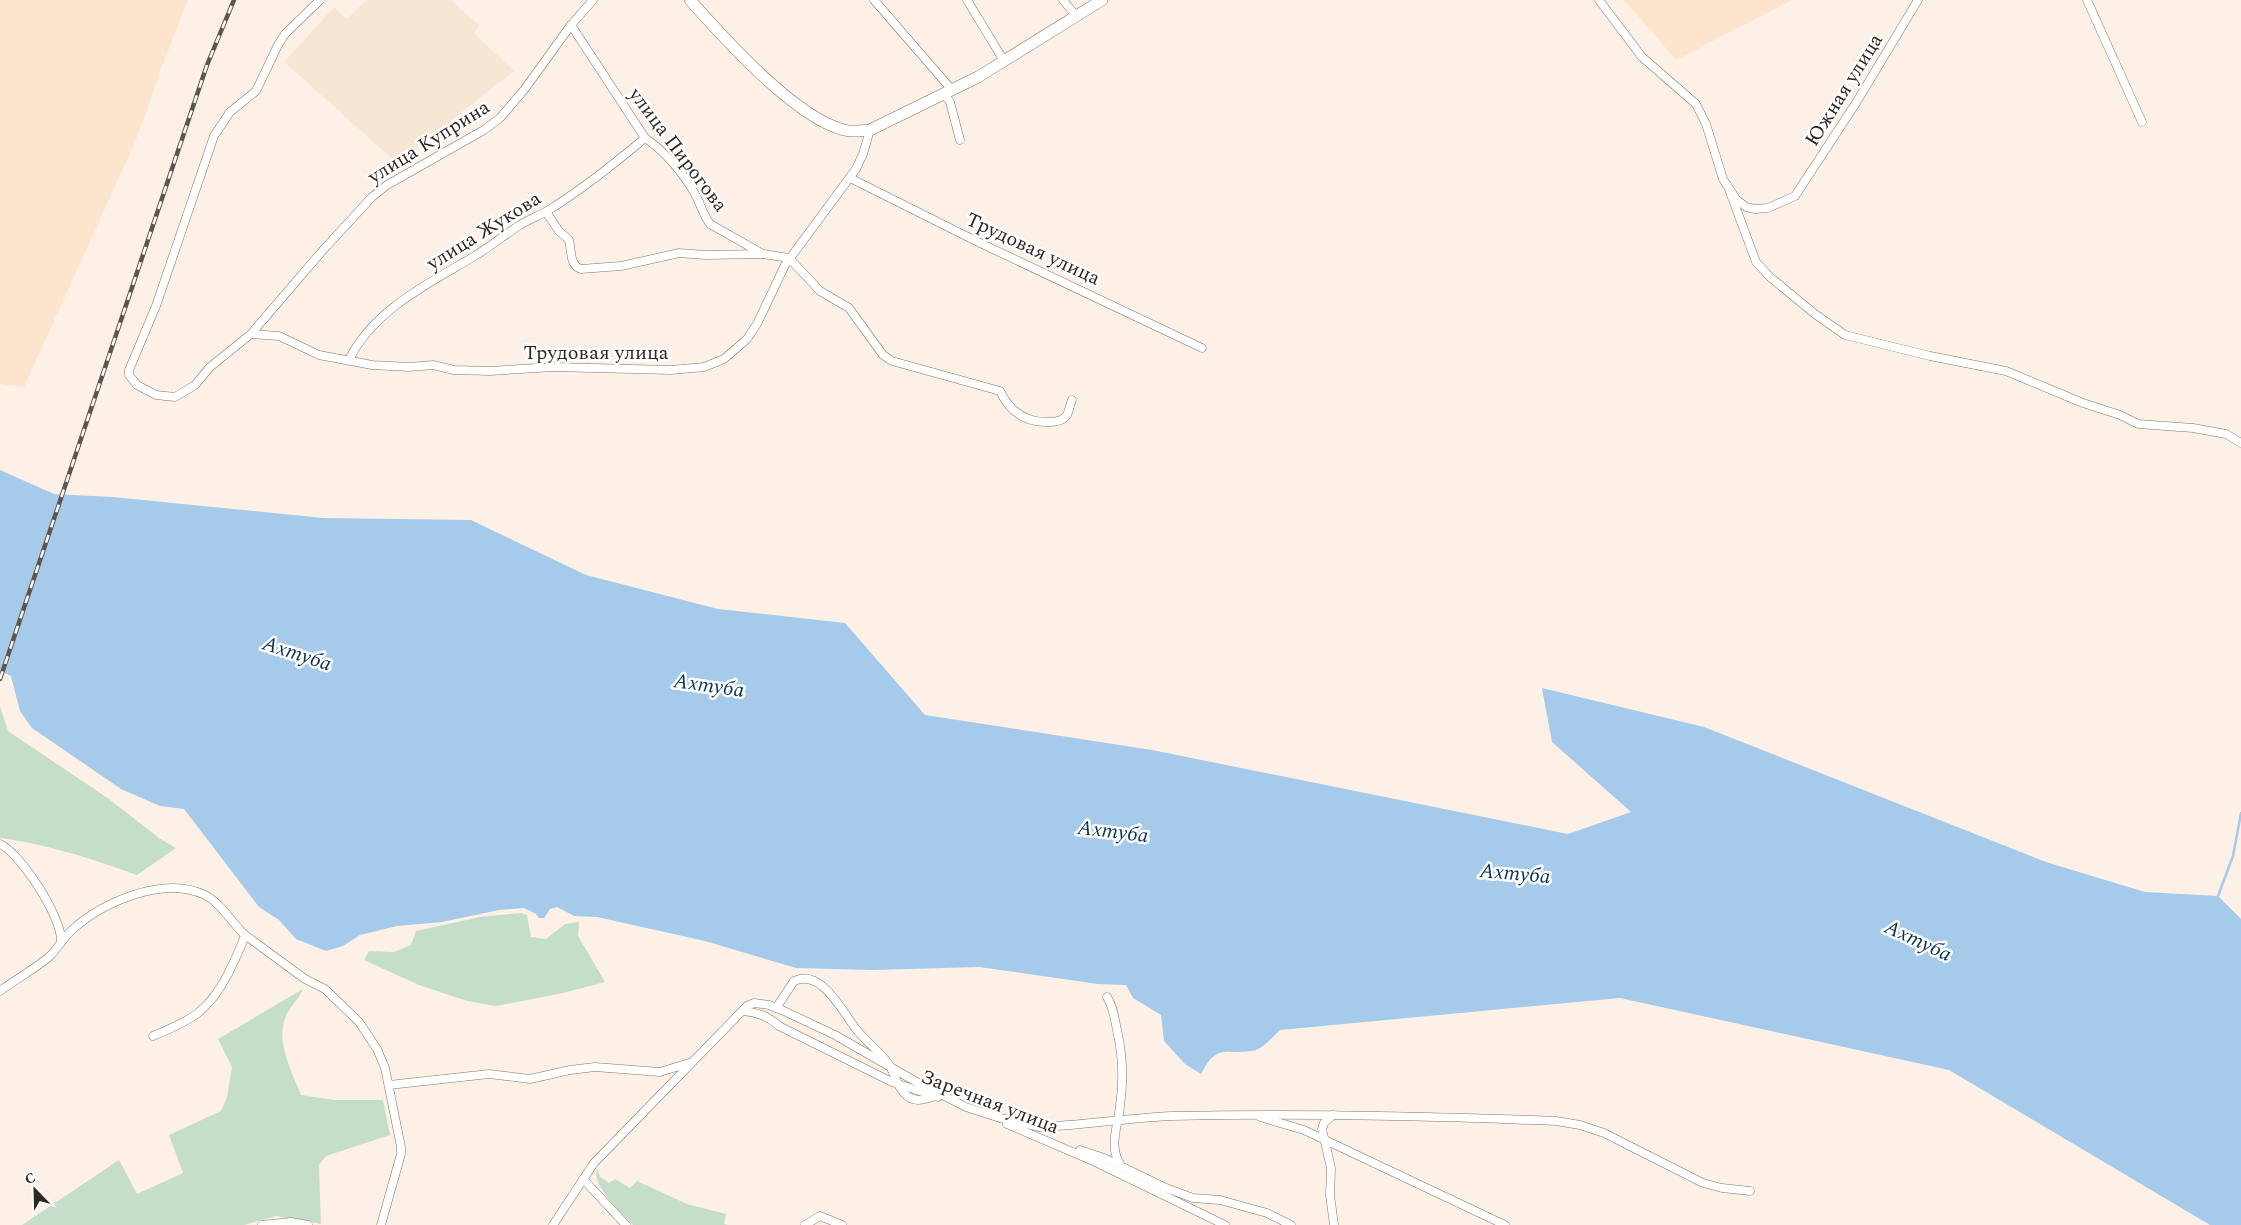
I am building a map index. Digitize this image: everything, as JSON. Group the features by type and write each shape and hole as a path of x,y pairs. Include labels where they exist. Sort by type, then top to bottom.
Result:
{"main road":[{"path":"690,0 737,51 804,110 834,127 846,131 870,130 948,92 1004,61 1102,0"}],"street":[{"name":"улица Куприна","path":"320,0 285,34 256,91 230,112 214,136 169,270 129,370 129,375 137,386 144,390 156,395 175,397 195,386 210,367 251,334 329,242 372,196 387,185 484,130 500,118 524,90 571,25 592,0"},
{"path":"874,0 948,92 960,140"},
{"path":"967,0 1004,61"},
{"path":"1063,0 1076,16"},
{"path":"1599,0 1642,57 1696,104 1702,112 1722,179 1730,192 1756,262 1770,277 1815,314 1845,335 1930,356 2006,371 2083,403 2120,415 2138,424 2193,428 2226,434 2241,443"},
{"name":"Южная улица","path":"1730,192 1746,207 1755,209 1768,208 1795,196 1856,103 1918,0"},
{"path":"2087,0 2142,122"},
{"name":"улица Пирогова","path":"571,25 645,138 656,145 690,186 697,197 704,216 710,224 763,254 789,258"},
{"name":"Трудовая улица","path":"251,334 279,336 319,355 372,365 409,367 433,365 454,370 490,371 554,367 671,370 704,367 724,359 747,339 757,324 778,277 789,258 850,178 863,154 870,130"},
{"name":"улица Жукова","path":"350,360 356,345 366,332 410,296 476,256 521,224 546,212 612,165 645,138"},
{"name":"Трудовая улица","path":"850,178 976,241 1202,348"},
{"path":"546,212 559,231 569,240 572,261 576,267 581,269 621,266 679,253 705,255 763,254"},
{"path":"789,258 820,291 849,308 883,355 892,361 1000,390 1012,410 1031,421 1047,422 1062,420 1067,415 1072,400"},
{"path":"0,844 8,849 46,900 59,924 61,940"},
{"path":"0,990 50,956 61,940 91,916 126,897 139,892 170,889 189,890 206,895 246,935 304,979 316,983 324,989 359,1022 377,1050 385,1068 389,1085 401,1154 381,1225"},
{"path":"153,1036 190,1020 208,1006 221,988 246,935"},
{"path":"776,1008 794,982 805,978 819,983 890,1067 899,1084"},
{"path":"1107,997 1113,1007 1123,1058 1118,1120 1114,1134 1116,1156 1121,1166"},
{"path":"553,1225 594,1163 689,1063 747,1006 754,1002 776,1008 835,1035 937,1095"},
{"name":"Заречная улица","path":"744,1011 759,1013 770,1018 779,1026 809,1042 899,1084 937,1095 1097,1163 1225,1225"},
{"path":"389,1085 490,1074 530,1079 570,1070 595,1067 660,1072 689,1063"},
{"path":"966,1107 1000,1118 1040,1127 1169,1116 1254,1115 1526,1120 1580,1124 1604,1133 1703,1183 1722,1188 1750,1191"},
{"path":"1254,1115 1304,1130 1505,1225"},
{"path":"1332,1115 1324,1123 1322,1129 1331,1168 1331,1208 1334,1225"},
{"path":"1046,1141 1104,1158 1166,1188 1193,1198 1220,1200 1267,1213 1291,1225"},
{"path":"583,1179 626,1225"},
{"path":"805,1225 820,1216 842,1225"},
{"path":"262,1225 291,1222 308,1225"}],"shaded area":[{"path":"0,0 188,0 137,138 24,387 0,384"},
{"path":"366,0 451,0 480,26 474,33 514,71 397,163 284,62 334,7 347,19"},
{"path":"1624,0 1792,0 1676,60"}],"green space":[{"path":"0,706 8,731 109,799 159,838 176,848 137,875 52,848 0,838"},
{"path":"521,913 527,915 531,937 546,939 565,924 579,922 578,936 605,982 563,993 496,1006 467,1001 419,985 364,960 369,951 394,952 411,945 416,931 480,917"},
{"path":"303,989 286,1016 282,1036 289,1066 301,1095 334,1100 383,1100 390,1135 326,1156 319,1165 321,1224 276,1216 244,1225 22,1225 119,1160 137,1194 183,1173 169,1135 221,1111 227,1097 232,1067 218,1039"},
{"path":"597,1168 600,1177 609,1183 615,1179 630,1188 637,1181 687,1204 726,1214 724,1224 728,1225 633,1225 603,1191 598,1183"}],"water":[{"name":"Ахтуба","path":"0,470 54,494 113,497 323,518 471,520 586,575 718,609 845,623 925,715 1152,750 1568,834 1631,812 1552,742 1542,688 1704,727 2046,862 2145,892 2218,896 2241,919 2241,1225 2210,1225 1949,1070 1620,998 1280,1030 1259,1049 1246,1052 1218,1053 1207,1063 1201,1074 1185,1064 1164,1041 1161,1015 1133,998 1126,985 1098,984 979,967 872,970 796,968 705,941 597,917 574,916 557,907 550,909 544,918 539,918 536,914 524,908 499,910 442,922 397,926 360,935 343,946 326,951 296,939 279,920 259,907 184,809 160,806 121,789 32,728 20,711 11,676 0,671"}],"waterway":[{"path":"2218,896 2233,856 2241,813"}],"railway":[{"path":"0,679 207,65 234,0"}]}
